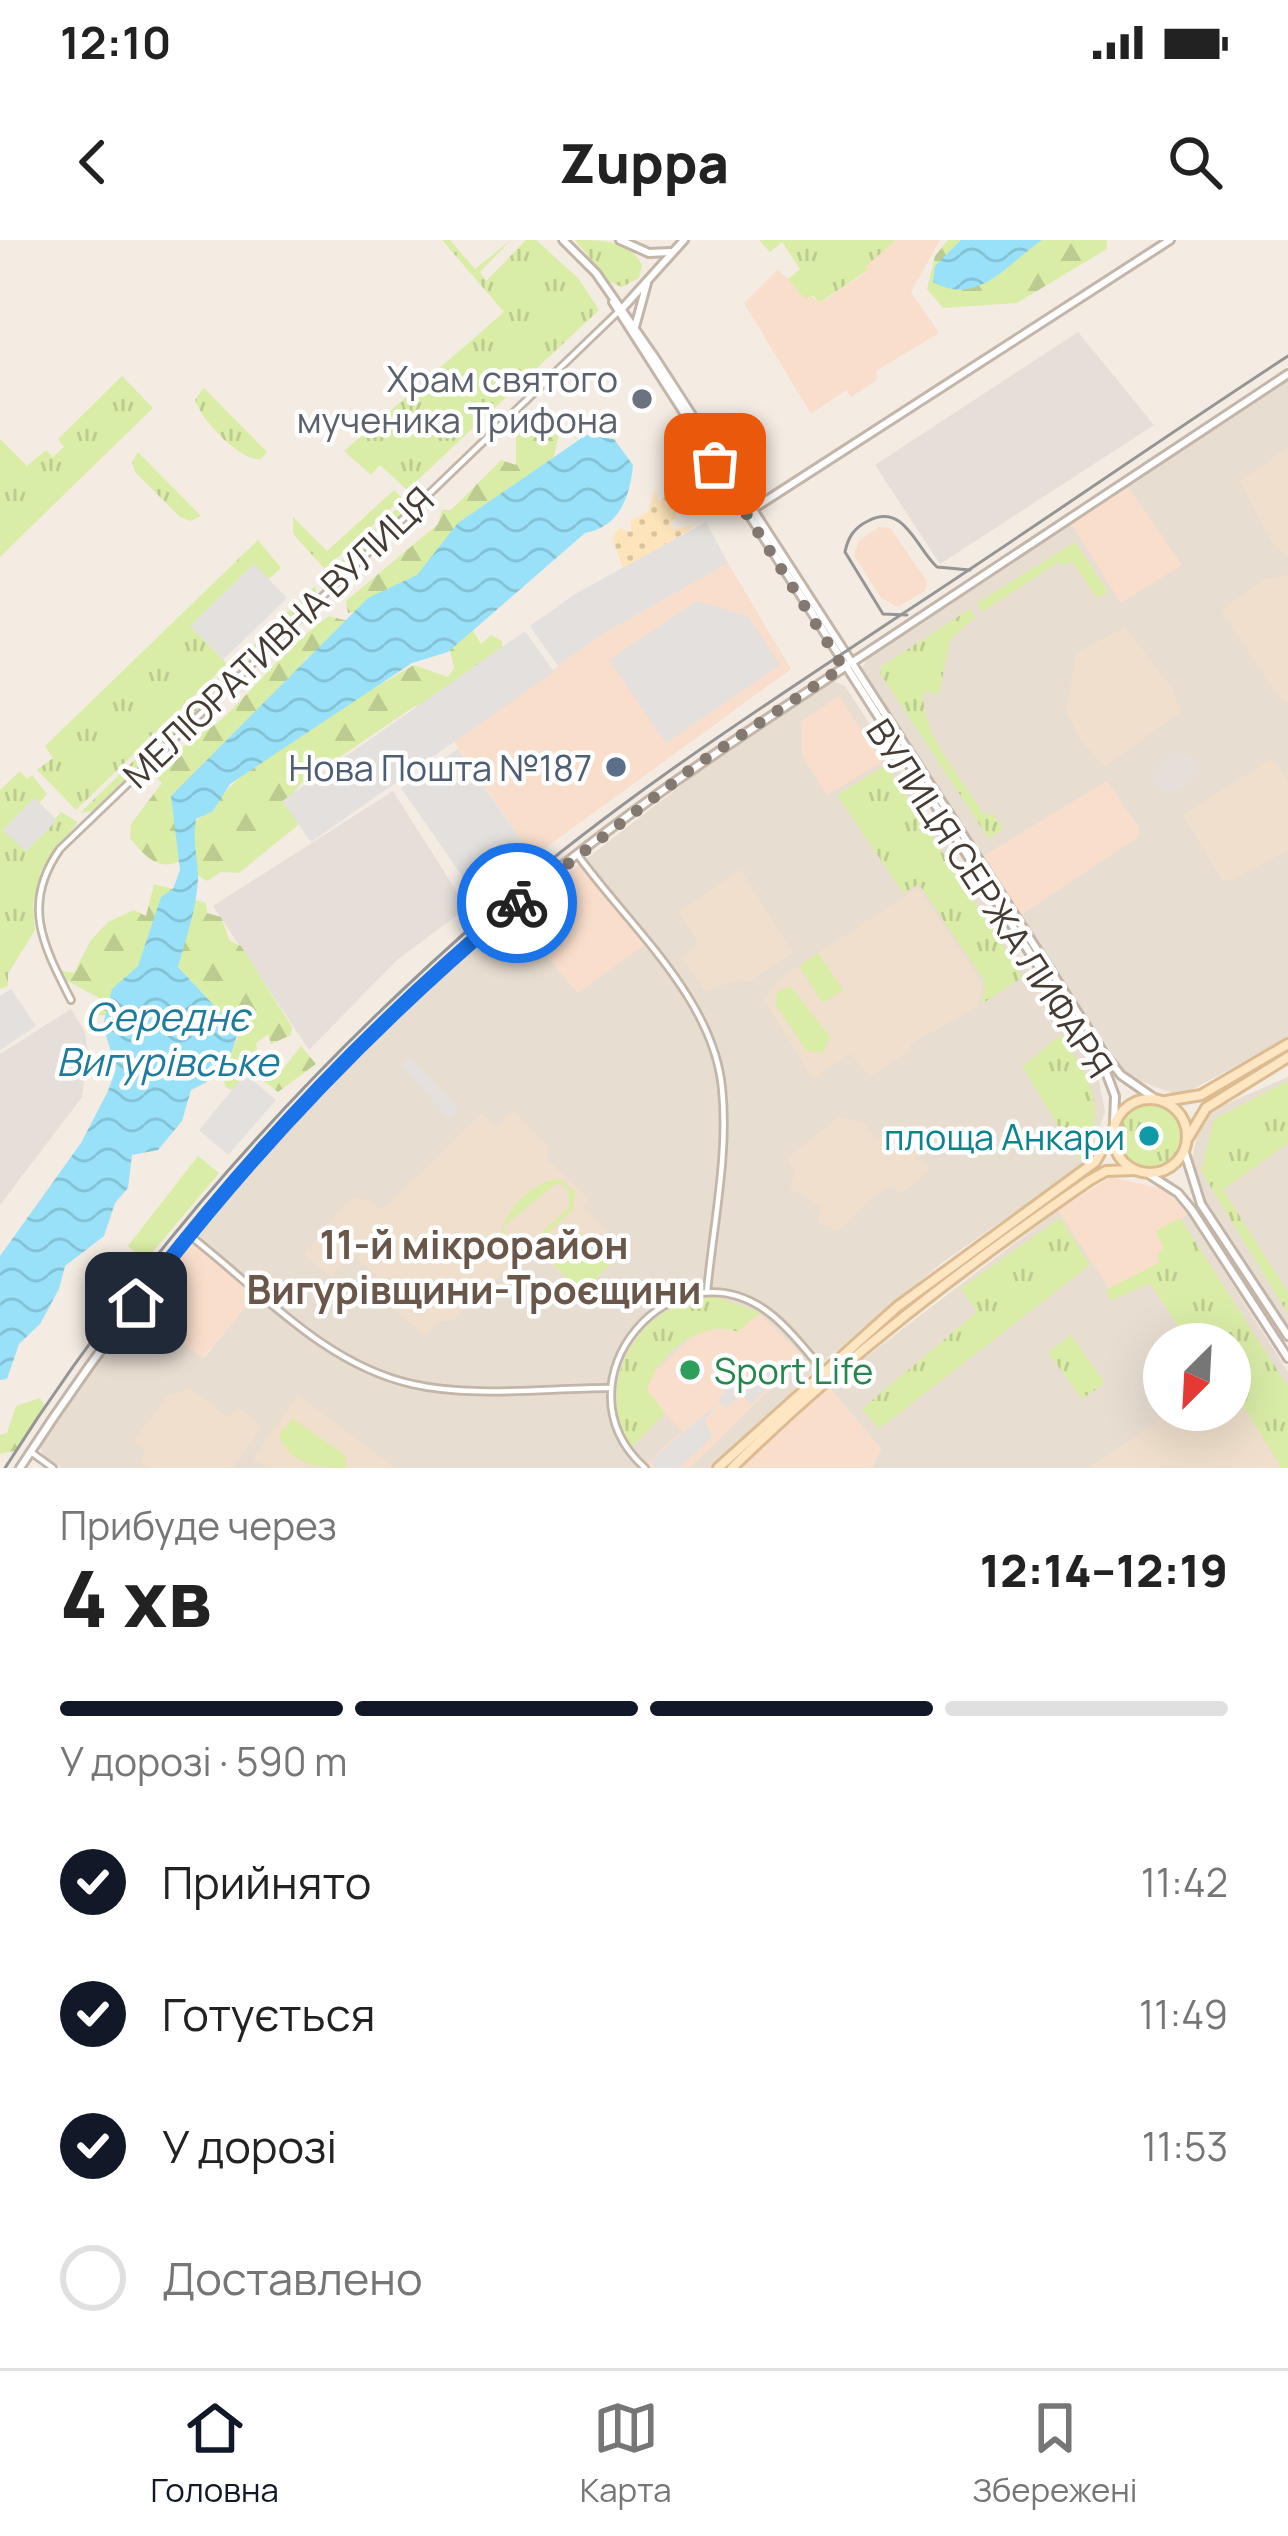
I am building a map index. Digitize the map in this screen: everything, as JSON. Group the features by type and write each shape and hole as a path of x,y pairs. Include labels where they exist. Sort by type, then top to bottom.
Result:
{"main road":[{"path":"718,1468 823,1370 946,1268 1082,1173 1132,1102 1201,1096 1288,1044"},
{"path":"732,1468 940,1283 1090,1180 1106,1172 1169,1168 1206,1108 1288,1057"},
{"path":"1165,1101 1182,1117 1187,1139"},
{"path":"1113,1128 1116,1153 1135,1170"}],"street":[{"path":"563,240 619,311 685,240"},
{"path":"620,240 650,253 673,251"},
{"path":"749,512 1170,240"},
{"path":"634,328 638,299 654,269"},
{"name":"ВУЛИЦЯ СЕРЖА ЛИФАРЯ","path":"619,311 1106,1055 1121,1075 1154,1098"},
{"name":"ВУЛИЦЯ СЕРЖА ЛИФАРЯ","path":"619,311 1106,1072 1115,1096 1113,1128"},
{"name":"МЕЛІОРАТИВНА ВУЛИЦЯ","path":"71,1000 39,933 36,913 44,871 60,849 619,311"},
{"path":"20,1468 189,1235 382,1024 577,854 843,667 1288,374"},
{"path":"577,854 687,998 716,1059 723,1117 707,1292"},
{"path":"1184,1150 1201,1204 1288,1336"},
{"path":"1147,1173 1178,1192 1192,1210 1288,1358"},
{"path":"189,1235 313,1337 362,1367 416,1385 608,1388"},
{"path":"644,1468 624,1443 608,1388 634,1331 677,1296 707,1292 772,1314 823,1370"},
{"path":"31,1452 53,1468"}],"shaded area":[{"path":"896,240 940,240 911,292 939,333 876,371 877,380 851,397 846,390 811,414 744,303 777,270 820,303 868,271 865,266"},
{"path":"1078,332 1154,425 940,564 875,465"},
{"path":"1288,380 1288,1038 1180,1096 1127,1076 1020,915 1137,837 1139,828 1106,782 984,856 862,668 869,656 1071,523 1121,602 1181,564 1127,486"},
{"path":"1288,447 1288,556 1273,544 1240,481"},
{"path":"1127,486 1182,565 1121,603 1071,523"},
{"path":"706,522 728,563 601,635 558,666 530,626 575,594"},
{"path":"879,527 890,528 927,581 925,591 898,607 881,598 854,555 859,541"},
{"path":"728,563 791,669 533,857 454,742 601,635"},
{"path":"254,564 287,598 223,660 190,626"},
{"path":"1288,575 1288,702 1279,698 1221,611 1262,580"},
{"path":"697,601 748,616 780,665 666,743 609,660"},
{"path":"1125,627 1173,689 1181,712 1105,767 1081,741 1066,711 1076,653"},
{"path":"525,631 554,672 311,842 282,801"},
{"path":"833,681 845,686 1098,1077 1105,1112 1088,1161 943,1262 822,1363 713,1468 62,1468 42,1455 40,1444 136,1310 204,1358 256,1293 191,1242 331,1082 424,991 512,915 578,993 643,944 581,863 715,759"},
{"path":"839,696 882,762 827,795 802,756 802,721"},
{"path":"458,749 533,857 476,896 401,788"},
{"path":"1171,752 1191,755 1200,769 1186,787 1166,793 1154,784 1153,776 1156,763"},
{"path":"1273,757 1288,781 1288,850 1231,881 1222,880 1183,815"},
{"path":"1107,781 1139,829 1138,837 1020,915 984,856"},
{"path":"393,791 467,908 397,960 309,1050 213,906"},
{"path":"34,798 57,820 26,852 3,830"},
{"path":"581,863 644,945 578,993 512,915"},
{"path":"740,869 793,953 749,982 740,980 705,991 682,958 698,943 679,912"},
{"path":"918,887 982,983 979,1006 911,1044 909,1052 869,1077 851,1054 813,1079 764,1000 780,978"},
{"path":"11,989 36,1026 0,1050 0,996"},
{"path":"71,1009 85,1032 88,1055 82,1097 0,1205 0,1054"},
{"path":"410,1057 459,1110 449,1119 401,1065"},
{"path":"245,1074 276,1100 228,1155 199,1130"},
{"path":"1288,1077 1288,1328 1198,1190 1191,1163 1198,1130 1210,1111"},
{"path":"514,1110 550,1148 548,1160 590,1200 583,1207 624,1250 582,1294 537,1250 508,1281 501,1275 453,1321 438,1321 426,1336 382,1300 388,1285 352,1254 330,1277 304,1254 350,1198 369,1200 382,1210 482,1113 496,1127"},
{"path":"838,1117 863,1122 877,1139 894,1126 928,1166 927,1173 901,1194 893,1186 872,1197 839,1231 816,1222 822,1208 789,1188 795,1174 787,1158"},
{"path":"1111,1177 1164,1189 1188,1214 1162,1231 1175,1254 1112,1293 1058,1210"},
{"path":"1058,1210 1112,1292 1161,1231 1188,1214 1288,1372 1288,1468 872,1468 881,1449 828,1386"},
{"path":"191,1242 257,1293 203,1358 136,1310"},
{"path":"759,1314 803,1356 690,1468 651,1468 646,1463 682,1431 650,1399 647,1390 654,1372 700,1330 726,1327 738,1331"},
{"path":"780,1360 789,1367 751,1404 741,1395 726,1408 718,1400 731,1383 725,1376 735,1366 755,1386"},
{"path":"828,1386 881,1449 872,1468 740,1468"},
{"path":"190,1388 229,1418 238,1407 262,1426 233,1468 149,1468 139,1461 146,1451 134,1441 167,1396"},
{"path":"298,1395 396,1468 266,1468 253,1459"},
{"path":"718,1403 705,1421 712,1437 679,1468 656,1468 650,1461"},
{"path":"1251,1419 1282,1468 1087,1468 1143,1431 1251,1431"}],"green space":[{"path":"442,240 450,240 475,269 511,240 480,272 486,281 526,240 536,240 578,278 599,310 407,490 380,465 371,475 344,451 504,312"},
{"path":"575,240 622,246 642,265 639,278 622,287 610,282"},
{"path":"759,240 896,240 866,266 868,270 819,303 814,296 804,298 788,279 800,269 782,242 770,252"},
{"path":"948,240 1107,240 1107,249 1017,303 943,308 927,289 935,256"},
{"path":"122,376 153,408 0,557 0,439 27,466 46,450 53,457 64,447 58,439"},
{"path":"204,388 267,452 261,459 232,447 213,428 195,399"},
{"path":"547,414 561,426 554,456 430,573 375,606 348,613 346,601 438,524 442,510 451,510 501,460 516,465 516,425 541,430"},
{"path":"138,452 201,516 190,521 180,517 135,472 132,462"},
{"path":"394,490 402,498 325,569 293,534 293,517 327,551"},
{"path":"405,501 405,512 329,584 319,582"},
{"path":"258,540 281,568 269,579 254,565 191,626 227,664 76,810 37,770 53,758 45,746"},
{"path":"1075,542 1108,592 1097,598 1072,561 1063,566 1059,562 982,612 977,603"},
{"path":"315,586 317,596 239,669 234,664"},
{"path":"970,609 975,617 950,640 939,694 923,692 924,708 944,755 984,814 993,814 1003,829 989,839 880,673 882,666"},
{"path":"329,616 348,621 341,642 306,658 295,683 208,769 180,861 152,860 130,838 131,824 162,783 150,771 162,760 174,762 182,748 224,717"},
{"path":"471,627 481,644 491,635 502,641 502,655 431,709 415,706 300,784 288,801 302,822 239,873 221,872 207,881 196,874 192,824 252,767 296,735 414,665 448,677 454,668 449,646"},
{"path":"230,667 237,674 97,810 80,813"},
{"path":"886,765 1023,977 982,1004 985,982 919,884 903,893 837,795"},
{"path":"20,771 27,779 32,775 47,794 39,803 35,799 25,851 61,812 78,822 41,871 33,905 35,930 8,974 8,986 0,989 0,790"},
{"path":"154,884 176,890 155,951 112,995 108,1002 113,1015 94,1015 99,998 62,978 58,970 74,973 91,940 108,922 134,910 146,916"},
{"path":"194,900 206,903 207,913 221,917 230,941 241,946 292,1027 291,1035 271,1044 268,1034 256,1043 258,1056 245,1063 256,1074 233,1090 226,1088 221,1072 240,1033 177,966"},
{"path":"818,953 843,990 823,1003 799,966"},
{"path":"790,986 830,1037 823,1053 807,1051 776,1005 777,992"},
{"path":"1061,1035 1093,1095 1094,1126 1078,1159 1022,1066"},
{"path":"301,1046 316,1064 278,1092 260,1078 259,1067 265,1058 283,1069"},
{"path":"1288,1081 1288,1143 1223,1190 1288,1292 1288,1314 1201,1171 1214,1119"},
{"path":"1149,1104 1172,1113 1181,1136 1172,1159 1149,1168 1126,1159 1117,1136 1126,1113"},
{"path":"198,1156 219,1173 145,1261 128,1246"},
{"path":"560,1179 575,1192 573,1209 528,1254 505,1252 501,1241 502,1229 507,1217 526,1195","holes":["557,1183 567,1187 570,1206 524,1249 511,1248 503,1227"]},
{"path":"1060,1218 1090,1265 879,1429 862,1409 977,1312 961,1288"},
{"path":"1180,1218 1247,1323 1176,1323 1150,1283 1111,1301 1106,1290 1160,1262 1157,1255 1164,1249 1156,1231"},
{"path":"570,1223 611,1263 582,1293 541,1252"},
{"path":"715,1297 760,1312 738,1332 710,1330 670,1353 647,1390 665,1413 632,1447 620,1422 617,1397 620,1371 630,1348 666,1311"},
{"path":"1251,1329 1288,1387 1288,1468 1282,1468 1251,1419"},
{"path":"1071,1335 1105,1383 1082,1399 1048,1352"},
{"path":"40,1398 45,1406 18,1450 0,1454 0,1435 7,1433 16,1406"},
{"path":"293,1419 345,1455 346,1468 315,1465 289,1452 279,1434"}],"sand":[{"path":"678,484 684,497 672,504 678,516 670,524 674,530 692,525 690,530 623,568 612,538 620,528 631,532 631,521 648,512 655,489 659,502"}],"water":[{"path":"961,240 1042,240 978,286 949,288 933,282 935,266"},
{"name":"Середнє Вигурівське","path":"586,435 614,439 633,465 626,499 615,517 585,533 448,652 412,663 230,784 213,811 196,819 197,889 178,967 238,1031 235,1042 217,1074 191,1090 182,1121 158,1150 132,1155 128,1188 115,1203 104,1236 65,1266 40,1324 19,1344 7,1379 0,1380 0,1256 81,1143 108,1091 116,1069 103,1025 112,989 138,966 161,897 173,889 180,870 171,796 368,598 417,575 458,523"}],"tram line":[{"path":"5,1468 111,1315 228,1171 355,1036 492,909 588,830 689,757 1288,356"},
{"path":"907,615 883,614 845,552 859,527 880,517 891,518 908,530 937,567 970,570"}],"way so far":[{"path":"517,903 695,766 843,667 715,464"}],"place":[{"name":"Храм святого мученика Трифона","path":"642,399"},
{"name":"Нова Пошта №187","path":"616,767"},
{"name":"площа Анкари","path":"1149,1136"},
{"name":"Sport Life","path":"690,1370"}],"district":[{"name":"11-й мікрорайон Вигурівщини-Троєщини","path":"474,1266"}],"route":[{"path":"136,1303 218,1201 335,1072 517,903"}]}
